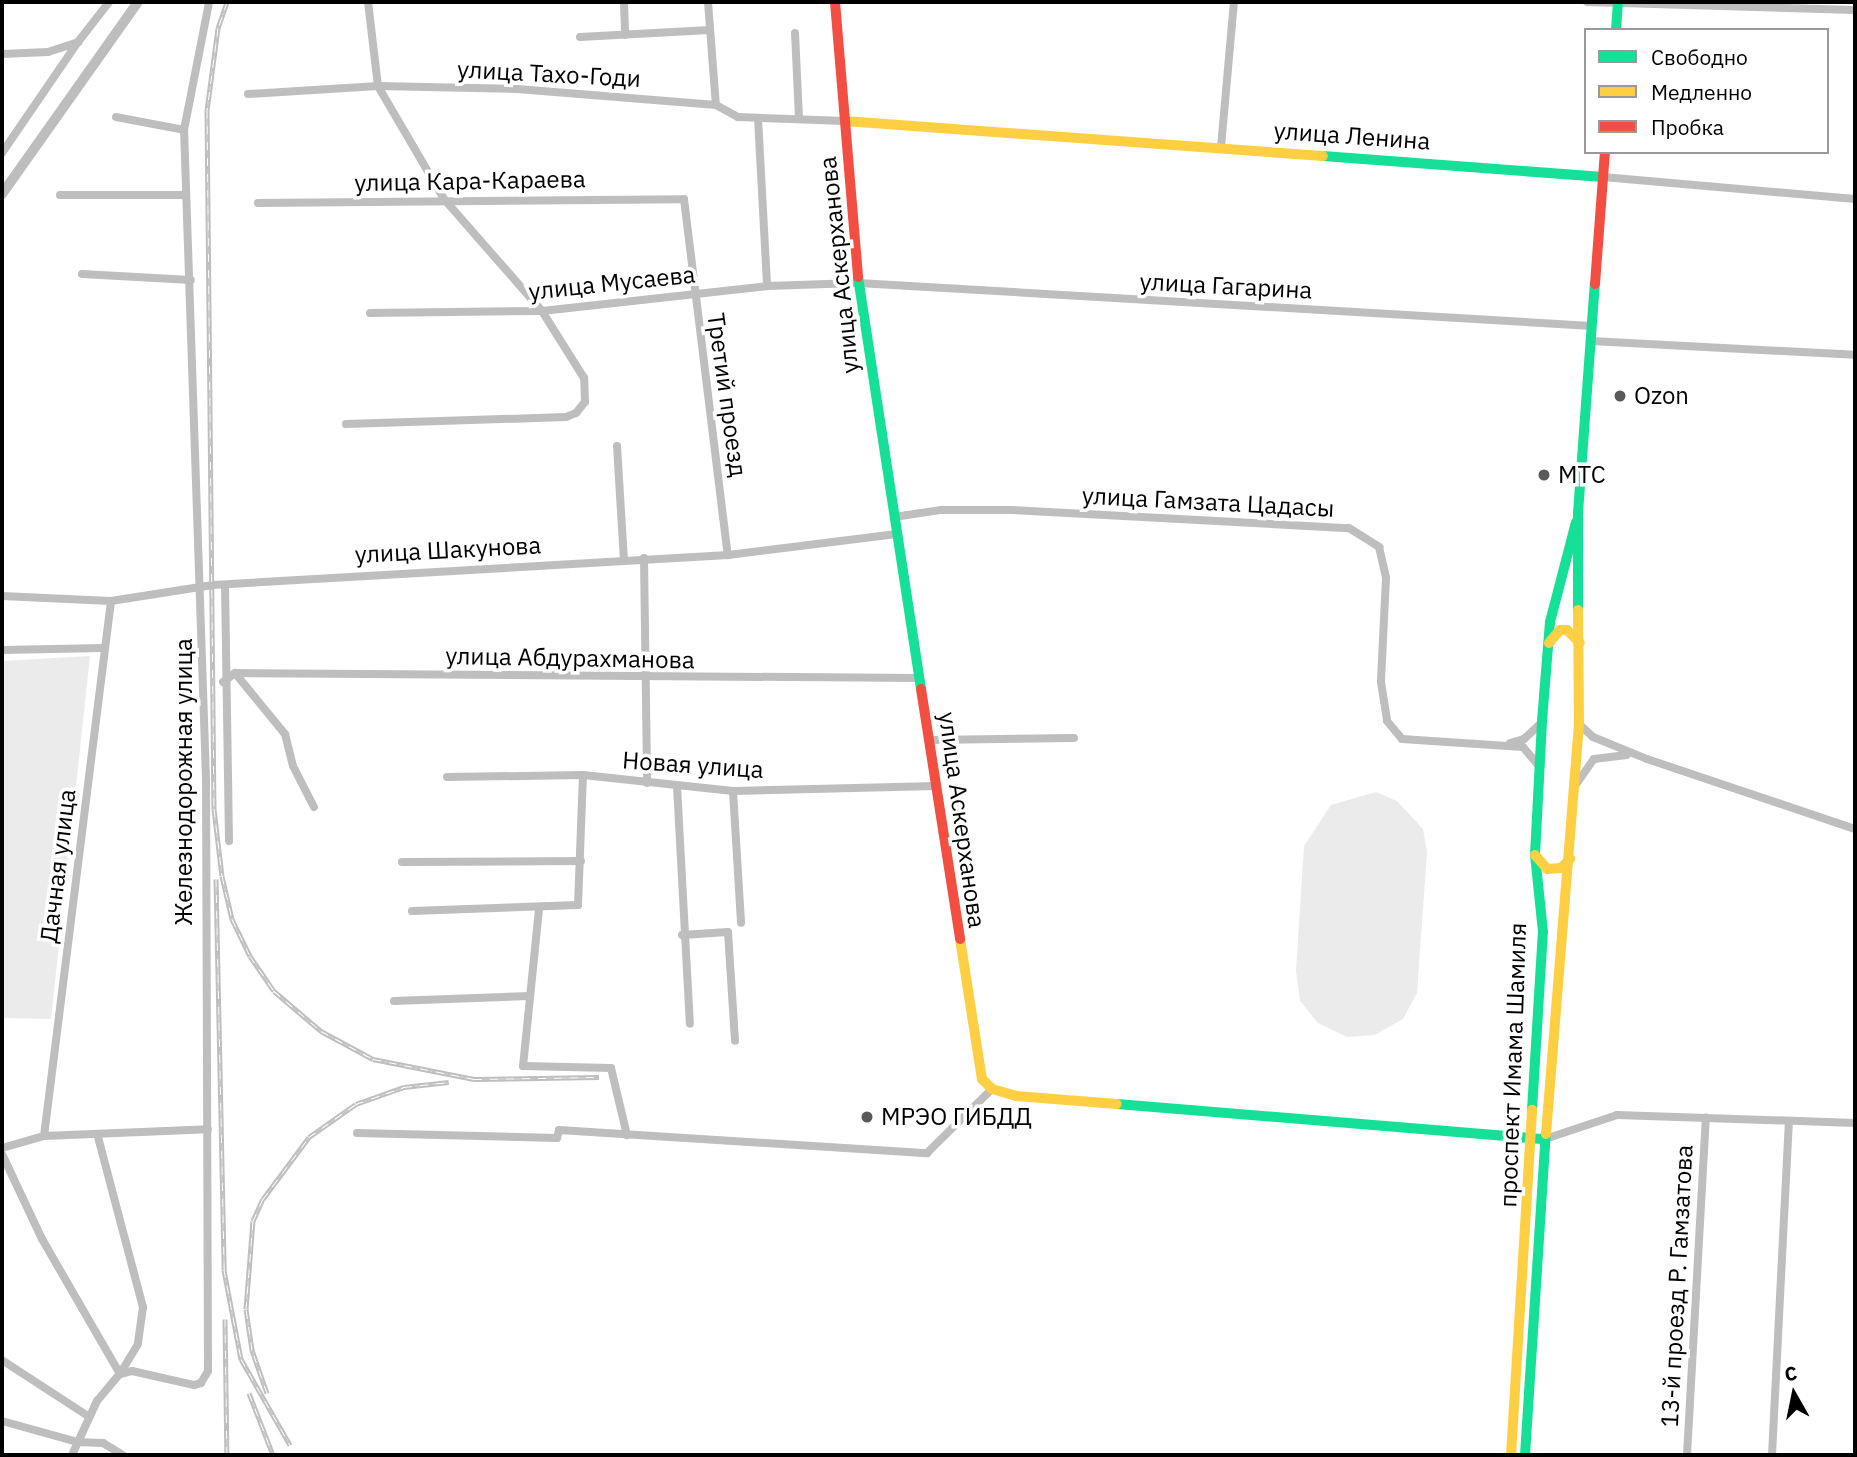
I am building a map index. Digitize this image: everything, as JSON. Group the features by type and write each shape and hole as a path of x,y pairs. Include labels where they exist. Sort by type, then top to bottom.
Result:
{"street":[{"path":"2,153 78,41 109,2"},
{"name":"Железнодорожная улица","path":"120,1374 132,1371 194,1385 206,1377 208,1129 202,587 184,130 209,2"},
{"path":"346,424 474,422 576,413 584,402 584,377 542,311 444,199 378,86 368,2"},
{"path":"624,2 625,35"},
{"path":"708,2 716,105"},
{"name":"улица Аскерханова","path":"835,2 858,283 977,1064 982,1079 992,1089"},
{"path":"1221,147 1234,2"},
{"path":"1587,2 1855,10"},
{"path":"1616,28 1618,3"},
{"path":"580,37 710,30"},
{"path":"795,33 799,119"},
{"path":"2,54 48,52 78,41"},
{"name":"улица Тахо-Годи","path":"248,94 378,86 517,89 716,105 738,117 845,121"},
{"path":"116,117 184,130"},
{"path":"758,118 766,286"},
{"name":"улица Ленина","path":"845,121 1221,147 1855,199"},
{"name":"проспект Имама Шамиля","path":"1525,1455 1559,932 1570,859 1579,724 1582,649 1578,513 1605,154"},
{"path":"60,195 185,195"},
{"name":"улица Кара-Караева","path":"258,203 444,199 684,199"},
{"name":"Третий проезд","path":"684,199 729,555"},
{"path":"82,274 191,280"},
{"name":"улица Мусаева","path":"370,313 542,311 766,286 858,283"},
{"name":"улица Гагарина","path":"858,283 1592,326"},
{"path":"1591,341 1855,355"},
{"path":"617,446 624,559"},
{"name":"улица Гамзата Цадасы","path":"894,517 941,510 1012,510 1349,528 1379,547 1386,578 1381,682 1387,721 1402,739 1507,744"},
{"name":"проспект Имама Шамиля","path":"1511,1455 1533,1138 1543,932 1535,855 1542,721 1548,643 1578,513"},
{"name":"улица Шакунова","path":"2,596 111,601 225,585 624,559 729,555 897,534"},
{"path":"644,558 647,783"},
{"path":"225,585 223,682 229,841"},
{"name":"Дачная улица","path":"44,1136 111,601"},
{"path":"1548,643 1559,631 1567,630 1578,638 1582,649"},
{"path":"2,649 103,648"},
{"path":"223,682 235,673 285,734 293,766 314,807"},
{"name":"улица Абдурахманова","path":"235,673 647,679 920,678"},
{"path":"1507,744 1524,738 1542,721"},
{"path":"1579,724 1593,737 1647,759 1855,829"},
{"path":"929,740 1074,738"},
{"path":"1507,744 1523,747 1539,766"},
{"path":"1574,788 1586,765 1605,754 1647,759"},
{"path":"412,911 539,909 578,905 583,775"},
{"name":"Новая улица","path":"447,777 583,775 733,791 936,786"},
{"path":"677,786 682,935 690,1024"},
{"path":"733,791 741,923"},
{"path":"1535,855 1547,869 1561,868 1570,859"},
{"path":"402,862 581,861"},
{"path":"539,909 523,1066 611,1068 627,1135"},
{"path":"682,935 728,932 736,1041"},
{"path":"394,1001 530,996"},
{"path":"357,1132 557,1138 559,1130 927,1153 992,1089 1016,1096 1158,1111 1303,1117 1545,1139 1604,1116 1855,1123"},
{"name":"13-й проезд Р. Гамзатова","path":"1688,1455 1706,1118"},
{"path":"1772,1455 1788,1121"},
{"path":"2,1148 44,1136 99,1137 208,1129"},
{"path":"72,1455 88,1416 109,1382 120,1374 138,1344 143,1307 99,1137"},
{"path":"2,1154 42,1239 120,1374"},
{"path":"2,1360 88,1416"},
{"path":"2,1421 78,1442 103,1443 123,1455"}],"shaded area":[{"path":"90,656 51,1019 2,1018 2,661"},
{"path":"1376,792 1397,801 1423,829 1427,852 1417,993 1403,1019 1375,1035 1347,1037 1318,1023 1300,1001 1296,971 1304,846 1331,805"}],"waterway":[{"path":"2,194 138,2"}],"railway":[{"path":"227,2 218,28 207,110 214,809 222,876 232,919 250,956 274,991 321,1031 373,1059 474,1079 599,1077"},
{"path":"216,879 224,1270 241,1359 290,1445"},
{"path":"267,1393 252,1350 246,1309 253,1221 263,1199 309,1137 356,1104 404,1087 449,1082"},
{"path":"225,1319 227,1455"},
{"path":"249,1393 273,1455"}],"traffic: fast":[{"path":"1616,28 1618,4"},
{"path":"1323,156 1603,177"},
{"path":"858,277 921,689"},
{"path":"1578,610 1578,513 1595,284"},
{"path":"1532,1110 1543,932 1535,855 1542,721 1550,622 1576,522"},
{"path":"1117,1104 1545,1139"},
{"path":"1525,1455 1546,1134"}],"traffic: slow":[{"path":"845,121 1323,156"},
{"path":"1546,1134 1579,724 1578,610"},
{"path":"1549,643 1560,630 1567,630 1580,643"},
{"path":"1535,855 1547,869 1561,868 1570,859"},
{"path":"960,939 982,1079 992,1089 1016,1096 1117,1104"},
{"path":"1511,1455 1532,1110"}],"traffic: jam":[{"path":"835,2 858,277"},
{"path":"1595,284 1605,154"},
{"path":"921,689 960,939"}],"place":[{"name":"Ozon","path":"1620,396"},
{"name":"МТС","path":"1544,475"},
{"name":"МРЭО ГИБДД","path":"867,1117"}]}
